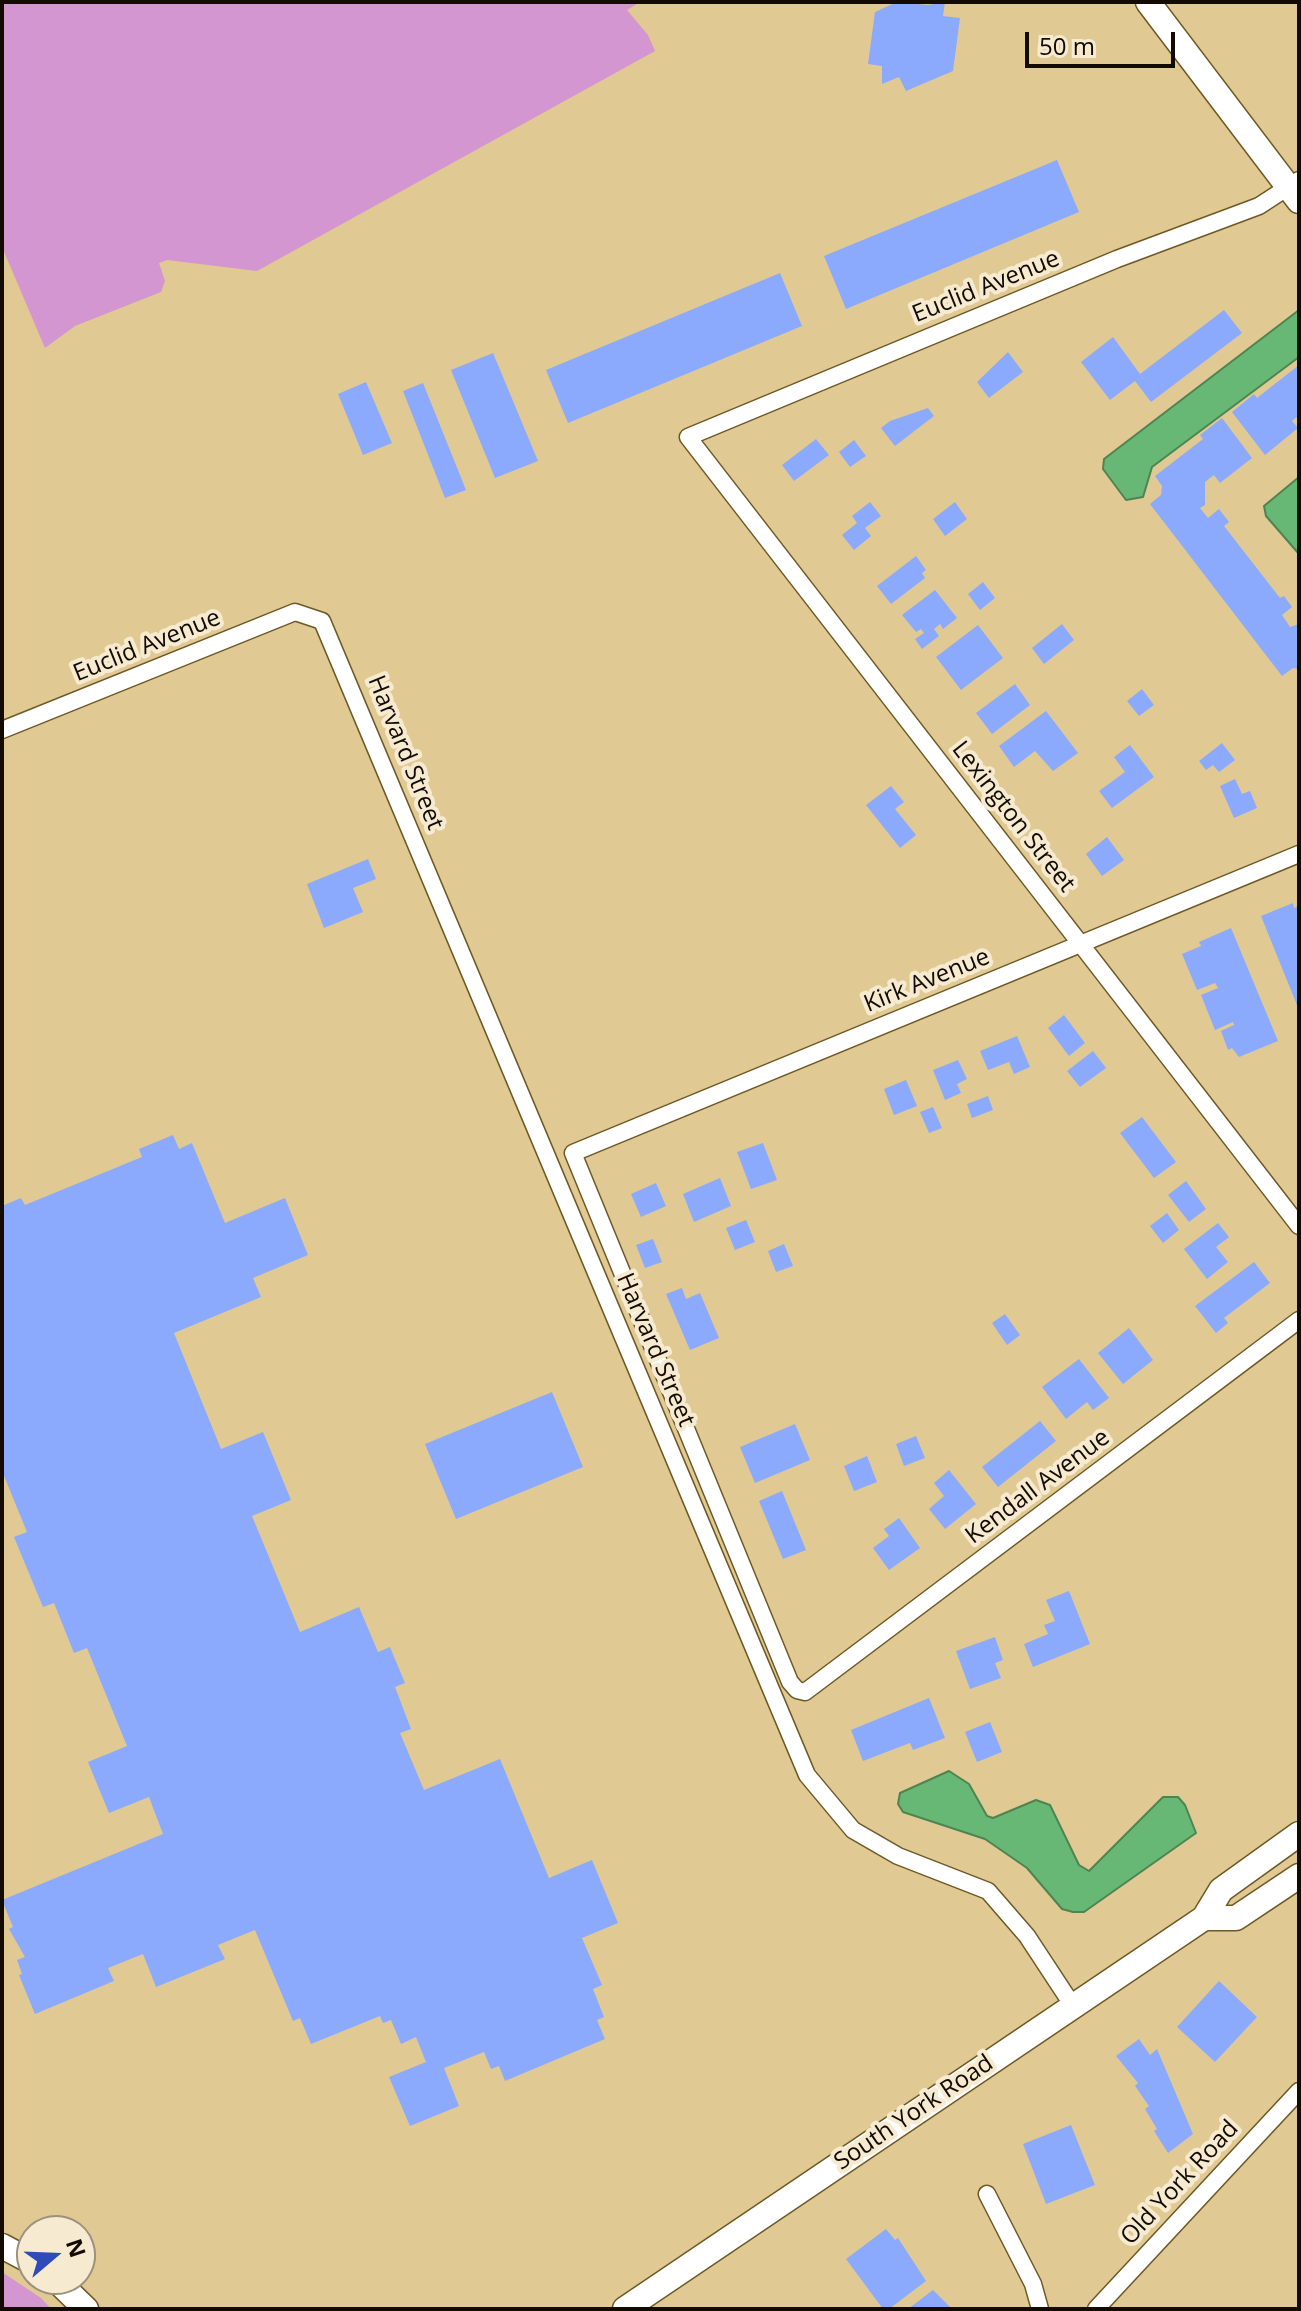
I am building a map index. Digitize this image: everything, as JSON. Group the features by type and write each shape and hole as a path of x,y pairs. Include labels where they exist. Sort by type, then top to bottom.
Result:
{"main road":[{"path":"1148,2 1296,190"},
{"name":"South York Road","path":"625,2309 1204,1918 1221,1890 1299,1834"},
{"name":"South York Road","path":"1204,1918 1236,1918 1299,1876"},
{"path":"72,2295 86,2309"}],"street":[{"name":"Euclid Avenue","path":"688,437 1117,259 1296,190"},
{"name":"Lexington Street","path":"688,437 1299,1226"},
{"name":"Euclid Avenue","path":"2,730 295,612 310,614"},
{"name":"Harvard Street","path":"310,614 322,621 331,635 807,1775 853,1830 898,1856 988,1891 1027,1936 1073,2006"},
{"name":"Kirk Avenue","path":"573,1153 1299,854"},
{"name":"Harvard Street","path":"573,1153 790,1682 797,1690 805,1692"},
{"name":"Kendall Avenue","path":"805,1692 1299,1320"},
{"name":"Old York Road","path":"1096,2309 1299,2091"},
{"path":"987,2194 1033,2284 1040,2309"}],"shaded area":[{"path":"2,2 640,2 627,10 648,35 655,51 257,271 167,260 159,263 165,281 161,292 75,326 45,348 2,247"},
{"path":"1299,310 1299,357 1152,467 1143,497 1126,500 1103,469 1104,459"},
{"path":"1299,477 1299,554 1266,516 1264,506"},
{"path":"949,1771 969,1784 987,1816 993,1818 1036,1800 1050,1805 1079,1865 1089,1871 1163,1797 1178,1797 1185,1805 1196,1833 1084,1912 1073,1912 1062,1909 1027,1868 985,1839 903,1812 898,1804 900,1793"},
{"path":"2,2272 16,2281 16,2295 36,2295 51,2309 2,2309"}],"building":[{"path":"897,2 928,5 945,2 943,16 960,18 953,71 906,91 899,77 882,84 882,66 868,64 875,12"},
{"path":"1057,160 1079,212 846,309 824,256"},
{"path":"780,273 802,326 568,423 546,370"},
{"path":"1224,310 1242,333 1151,402 1135,381 1110,400 1081,362 1113,337 1140,374"},
{"path":"1008,352 1023,372 989,398 977,382"},
{"path":"493,353 538,461 495,478 451,370"},
{"path":"1299,365 1299,415 1292,421 1298,428 1265,455 1232,412 1254,394 1257,398"},
{"path":"366,382 392,443 363,455 338,394"},
{"path":"423,383 466,490 445,498 403,391"},
{"path":"928,408 934,416 895,446 881,428 890,421"},
{"path":"1222,418 1252,458 1220,483 1214,475 1205,482 1205,505 1200,508 1208,518 1219,509 1229,522 1224,526 1280,598 1284,596 1292,607 1282,615 1290,627 1299,624 1299,669 1293,668 1282,676 1150,504 1161,495 1162,486 1155,476 1203,439 1200,435"},
{"path":"816,439 829,455 794,481 782,465"},
{"path":"854,440 866,456 850,467 839,452"},
{"path":"870,502 881,516 865,528 871,536 854,550 842,535 857,523 852,516"},
{"path":"955,502 967,519 945,536 933,519"},
{"path":"916,556 926,570 922,573 925,578 891,604 877,586"},
{"path":"983,582 995,598 980,610 968,594"},
{"path":"935,590 957,618 943,629 940,624 934,629 939,636 922,649 915,639 924,633 921,629 916,632 902,615"},
{"path":"1062,624 1074,640 1044,664 1032,648"},
{"path":"978,625 1003,658 961,690 936,657"},
{"path":"1015,684 1030,705 992,734 976,713"},
{"path":"1142,689 1154,705 1139,716 1127,701"},
{"path":"1046,711 1078,753 1053,771 1035,751 1014,767 999,746"},
{"path":"1222,743 1235,760 1219,772 1213,765 1206,770 1199,761"},
{"path":"1130,745 1154,777 1112,808 1099,791 1125,772 1114,757"},
{"path":"1235,779 1242,794 1250,791 1257,808 1234,818 1220,786"},
{"path":"891,786 904,802 895,809 916,835 900,848 866,805"},
{"path":"1107,837 1124,860 1102,876 1086,854"},
{"path":"368,859 376,879 353,888 363,912 324,928 307,884"},
{"path":"1293,903 1294,908 1299,906 1299,1010 1261,916"},
{"path":"1231,928 1278,1041 1239,1057 1232,1048 1228,1050 1221,1031 1234,1025 1233,1022 1215,1030 1201,995 1218,988 1215,983 1197,990 1182,954 1201,946 1199,942"},
{"path":"1064,1015 1085,1043 1069,1056 1048,1028"},
{"path":"1017,1036 1030,1067 1014,1074 1009,1062 988,1070 980,1051"},
{"path":"1093,1051 1106,1068 1080,1087 1067,1071"},
{"path":"958,1060 967,1079 957,1084 961,1093 945,1100 933,1070"},
{"path":"906,1080 917,1106 894,1115 884,1089"},
{"path":"988,1096 993,1110 972,1118 967,1104"},
{"path":"933,1107 942,1128 929,1133 920,1112"},
{"path":"1142,1117 1176,1162 1154,1178 1120,1133"},
{"path":"173,1135 179,1149 192,1143 225,1223 285,1198 308,1255 253,1278 261,1297 174,1333 221,1449 263,1432 291,1500 252,1516 300,1632 359,1607 378,1652 390,1647 405,1683 395,1687 411,1729 400,1733 424,1790 500,1759 549,1878 592,1860 618,1923 582,1938 602,1985 593,1989 604,2017 597,2020 605,2039 505,2081 499,2066 491,2069 484,2052 444,2068 459,2106 410,2126 389,2077 426,2062 416,2037 401,2044 391,2020 383,2023 380,2016 311,2044 300,2018 293,2021 255,1930 218,1945 225,1959 156,1987 143,1954 108,1968 114,1981 35,2014 19,1975 22,1974 17,1960 25,1957 9,1929 13,1927 2,1900 163,1834 149,1797 109,1813 88,1762 127,1746 87,1648 74,1653 54,1603 43,1607 14,1537 27,1532 2,1471 2,1206 21,1198 25,1205 142,1157 139,1149"},
{"path":"763,1143 777,1180 751,1189 737,1152"},
{"path":"720,1178 731,1206 694,1222 683,1194"},
{"path":"1186,1181 1206,1209 1189,1222 1168,1195"},
{"path":"656,1183 666,1206 641,1217 631,1194"},
{"path":"1167,1213 1179,1230 1163,1243 1150,1226"},
{"path":"746,1220 755,1242 735,1250 726,1228"},
{"path":"1218,1223 1229,1237 1216,1247 1228,1262 1207,1279 1184,1249"},
{"path":"653,1239 662,1262 645,1268 636,1245"},
{"path":"784,1244 793,1266 776,1272 768,1251"},
{"path":"1254,1262 1270,1283 1224,1318 1228,1323 1216,1333 1195,1306"},
{"path":"682,1288 686,1299 700,1293 719,1338 690,1350 666,1294"},
{"path":"1005,1314 1020,1335 1007,1345 992,1323"},
{"path":"1129,1328 1153,1360 1123,1384 1098,1353"},
{"path":"1079,1359 1109,1398 1093,1410 1087,1402 1066,1419 1042,1387"},
{"path":"552,1392 583,1467 456,1519 425,1444"},
{"path":"1040,1421 1056,1441 998,1487 982,1467"},
{"path":"795,1424 810,1460 755,1483 740,1447"},
{"path":"916,1436 925,1458 904,1466 896,1444"},
{"path":"867,1456 877,1482 854,1491 844,1466"},
{"path":"949,1470 976,1504 945,1529 929,1509 944,1496 934,1483"},
{"path":"782,1491 806,1550 783,1559 759,1501"},
{"path":"899,1518 920,1548 889,1570 873,1548 889,1536 884,1529"},
{"path":"1069,1591 1090,1644 1033,1667 1024,1644 1048,1634 1044,1625 1055,1621 1046,1600"},
{"path":"995,1637 1003,1660 995,1663 1001,1678 970,1689 956,1651"},
{"path":"929,1698 945,1738 913,1750 910,1743 863,1761 851,1730"},
{"path":"990,1722 1002,1752 977,1762 965,1732"},
{"path":"1219,1981 1257,2017 1215,2062 1177,2027"},
{"path":"1139,2039 1150,2055 1157,2049 1193,2134 1168,2153 1154,2131 1157,2129 1145,2109 1149,2106 1135,2086 1138,2083 1116,2056"},
{"path":"1071,2125 1095,2185 1046,2204 1023,2144"},
{"path":"886,2229 895,2240 898,2238 926,2281 889,2309 883,2309 846,2259"},
{"path":"933,2290 952,2309 908,2309"}]}
